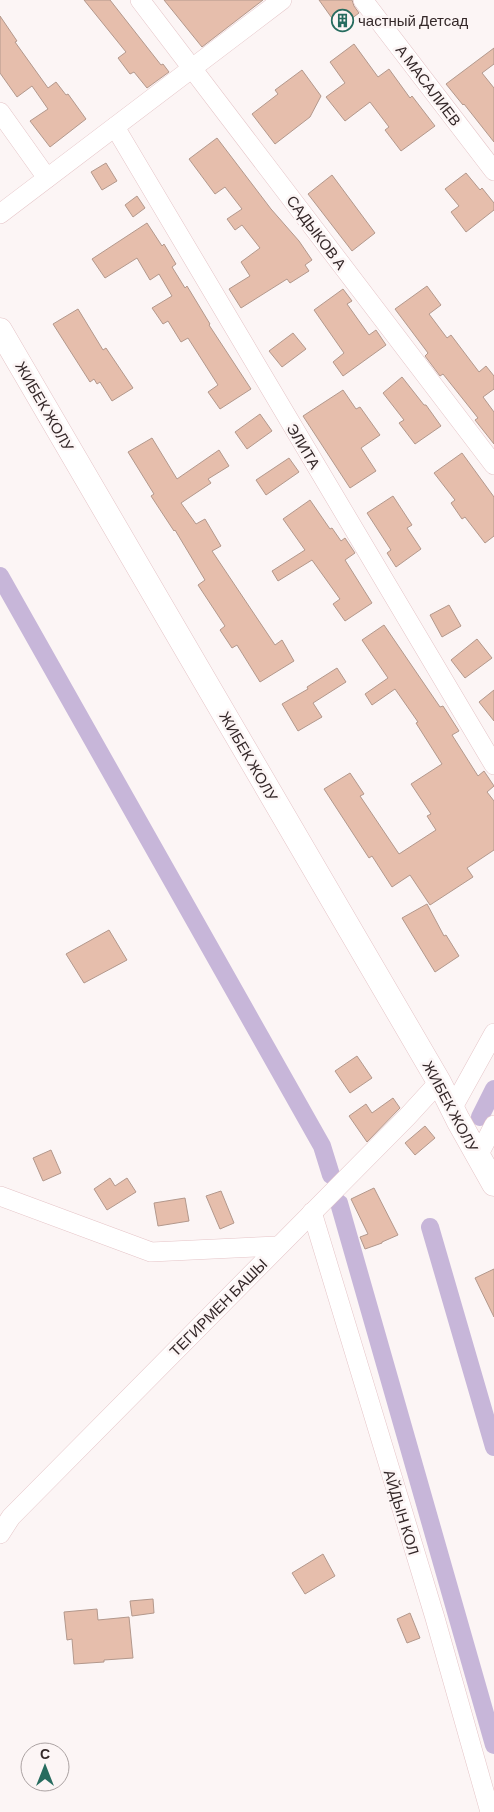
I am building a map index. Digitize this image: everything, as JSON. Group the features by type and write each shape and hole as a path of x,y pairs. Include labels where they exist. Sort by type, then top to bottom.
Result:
{"main road":[{"name":"ЖИБЕК ЖОЛУ","path":"0,330 439,1082 494,1184"}],"street":[{"name":"САДЫКОВ А","path":"140,0 494,464"},
{"path":"0,214 282,0"},
{"name":"А МАСАЛИЕВ","path":"363,0 494,171"},
{"path":"0,112 48,178"},
{"name":"ЭЛИТА","path":"115,127 494,765"},
{"path":"452,1109 494,1033"},
{"name":"ТЕГИРМЕН БАШЫ","path":"0,1534 11,1517 407,1117 439,1082"},
{"path":"478,1156 494,1125"},
{"path":"0,1196 151,1252 278,1246"},
{"name":"АЙДЫН КОЛ","path":"312,1212 435,1618 490,1812"}],"building":[{"path":"84,0 110,0 161,65 163,64 169,72 147,88 134,72 130,74 118,58 126,52"},
{"path":"164,0 263,0 202,47"},
{"name":"частный Детсад","path":"319,0 352,0 359,13 339,28"},
{"path":"0,16 17,41 15,42 48,88 56,82 66,95 68,94 86,119 50,147 30,121 48,109 32,86 17,97 0,73"},
{"path":"354,44 378,77 389,69 410,98 412,96 435,126 401,151 385,130 389,127 370,102 345,121 326,97 345,83 330,62"},
{"path":"494,48 494,64 482,73 494,88 494,142 446,84"},
{"path":"302,70 321,96 310,117 275,144 252,114 278,94 275,90"},
{"path":"217,138 312,260 305,265 309,271 290,283 287,279 241,308 229,289 250,276 241,262 260,248 242,225 235,230 227,219 242,209 225,187 215,194 189,159"},
{"path":"106,163 117,181 102,190 91,172"},
{"path":"466,173 494,203 494,210 466,232 451,212 459,206 445,189"},
{"path":"332,175 375,233 352,251 308,194"},
{"path":"137,196 145,208 133,217 125,205"},
{"path":"147,223 162,246 164,244 176,264 172,267 185,288 187,286 209,325 251,389 220,409 208,392 218,385 188,338 181,342 168,321 163,324 152,308 172,296 159,274 150,280 137,258 105,278 92,259"},
{"path":"427,286 441,305 429,314 447,338 451,335 479,372 486,366 494,376 494,389 483,397 494,412 494,444 475,420 478,418 443,374 440,376 425,356 428,353 395,309"},
{"path":"343,289 352,301 347,304 369,335 376,330 386,345 343,376 333,362 344,353 314,310"},
{"path":"78,309 103,350 106,348 133,388 112,401 100,382 97,384 94,379 90,382 53,324"},
{"path":"293,333 306,349 282,367 269,351"},
{"path":"402,377 441,426 415,444 399,423 404,420 383,393"},
{"path":"343,390 356,409 360,407 380,435 361,448 376,471 350,488 303,416"},
{"path":"260,414 272,431 247,449 235,432"},
{"path":"152,438 177,479 219,450 229,466 208,479 211,483 181,503 196,524 205,519 221,546 212,551 275,645 282,640 294,661 260,682 237,645 232,648 220,630 225,626 198,585 205,580 175,530 151,496 154,494 128,452"},
{"path":"462,453 494,497 494,536 485,543 465,517 462,519 451,503 455,500 434,473"},
{"path":"289,458 299,472 266,495 256,480"},
{"path":"393,496 412,525 407,528 421,549 396,567 387,553 391,550 367,513"},
{"path":"310,500 330,529 332,528 341,541 345,538 355,553 345,560 372,603 345,621 333,604 340,599 312,560 278,581 272,571 305,550 283,519"},
{"path":"449,605 461,626 442,637 430,615"},
{"path":"384,625 440,707 443,706 459,731 452,735 478,776 484,771 494,786 487,792 494,801 494,850 467,868 473,877 430,905 410,875 392,887 372,856 369,858 324,789 350,773 364,794 360,796 399,854 436,830 427,816 431,814 411,784 442,764 416,723 418,722 395,689 372,705 365,694 388,678 362,640"},
{"path":"477,639 492,658 465,678 451,660"},
{"path":"337,668 346,682 313,703 322,717 298,731 282,704 308,689 307,687"},
{"path":"494,690 494,721 479,702"},
{"path":"427,904 444,936 446,935 459,956 435,972 402,918"},
{"path":"109,930 127,960 84,983 66,954"},
{"path":"357,1056 372,1078 350,1093 335,1071"},
{"path":"393,1098 400,1108 367,1142 349,1116 366,1104 372,1113"},
{"path":"425,1126 435,1138 415,1155 405,1143"},
{"path":"51,1150 61,1173 43,1181 33,1158"},
{"path":"110,1178 115,1186 127,1178 136,1192 107,1210 94,1189"},
{"path":"374,1188 398,1235 365,1249 360,1237 368,1234 351,1199"},
{"path":"221,1191 234,1223 220,1229 206,1196"},
{"path":"185,1198 189,1221 158,1226 154,1203"},
{"path":"494,1269 494,1317 475,1278"},
{"path":"323,1554 335,1576 305,1594 292,1573"},
{"path":"153,1599 154,1613 132,1616 130,1601"},
{"path":"97,1609 98,1620 129,1617 133,1658 74,1664 72,1639 67,1640 64,1612"},
{"path":"410,1613 420,1638 407,1643 397,1619"}],"waterway":[{"path":"0,576 322,1146 331,1175"},
{"path":"480,1117 494,1089"},
{"path":"339,1203 494,1745"},
{"path":"430,1227 494,1447"}],"place":[{"name":"частный Детсад","path":"342,20"}]}
